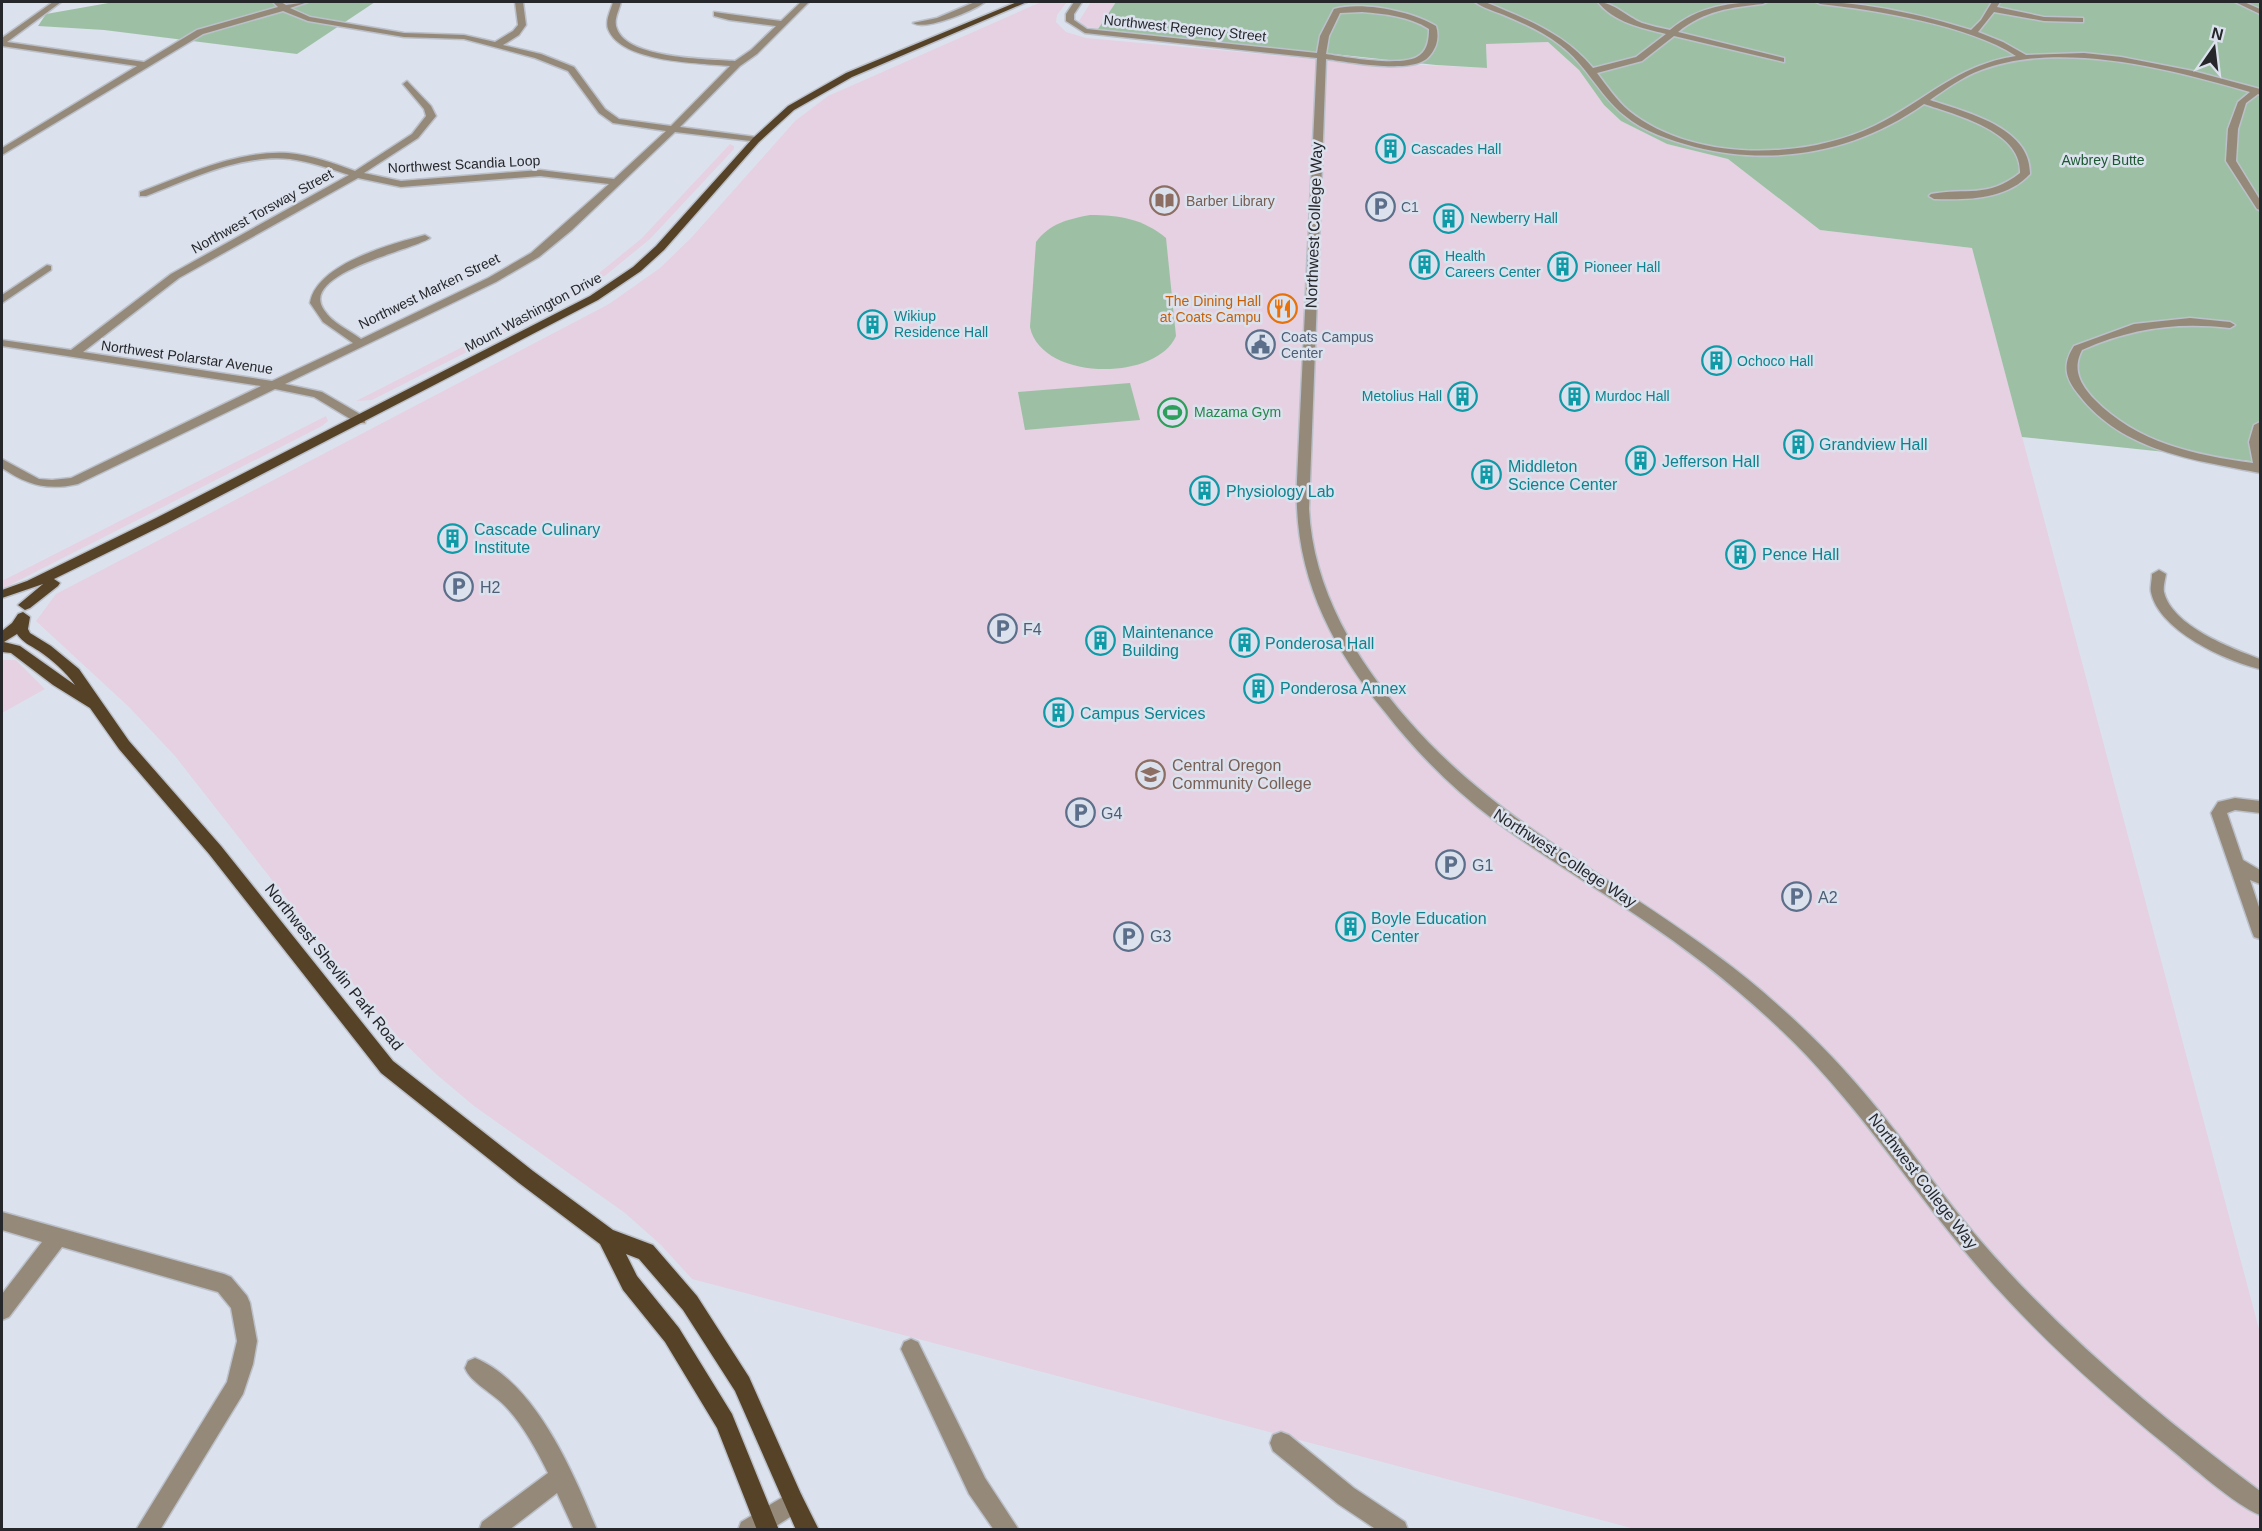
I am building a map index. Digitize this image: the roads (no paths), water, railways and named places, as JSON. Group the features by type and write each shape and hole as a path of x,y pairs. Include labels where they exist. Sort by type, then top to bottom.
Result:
{"main road":[{"name":"Mount Washington Drive","path":"3,594 32,584 161,521 544,325 611,287 660,248 756,140 784,114 806,98 849,75 1011,2"},
{"name":"Mount Washington Drive","path":"936,37 1023,2"},
{"name":"Mount Washington Drive","path":"2,638 40,590 134,539 161,521"},
{"path":"3,594 20,600 24,612"},
{"name":"Northwest Shevlin Park Road","path":"24,612 21,629 25,636 46,649 74,673 124,745 287,938 387,1067 526,1177 607,1237 646,1252 690,1303 742,1384 793,1502 808,1530"},
{"name":"Northwest Shevlin Park Road","path":"2,647 15,649 97,706"},
{"name":"Northwest Shevlin Park Road","path":"607,1237 630,1283 672,1335 725,1421 760,1526"}],"street":[{"path":"44,10 50,2"},
{"path":"2,43 57,2"},
{"path":"2,152 206,30 281,4 304,2"},
{"path":"497,45 516,33 522,25 519,2"},
{"path":"618,2 611,17 612,30 617,40 629,48 654,55 737,64"},
{"name":"Northwest Marken Street","path":"2,463 36,484 54,486 74,481 492,280 535,255 568,228 672,130 737,64 754,52 805,2"},
{"path":"917,23 939,20 981,2"},
{"name":"Northwest Regency Street","path":"1078,2 1070,14 1070,21 1086,30 1321,56"},
{"path":"1479,2 1554,37 1570,48 1592,71 1617,104 1644,124 1688,142 1733,151 1798,153 1824,149 1850,141 1900,117 1957,77 1980,67 2025,58 2066,56 2126,61 2183,71 2258,91"},
{"path":"1602,2 1622,17 1671,34 1781,60"},
{"path":"1592,71 1636,60 1650,52 1688,20 1706,12 1728,6 1763,2"},
{"path":"1820,2 1867,8 1973,32 2003,44 2025,58"},
{"path":"2239,2 2260,12"},
{"path":"281,4 308,19 404,35 453,35 538,56 571,69 602,111 616,121 756,140"},
{"path":"1973,32 1994,5 2044,19 2080,20"},
{"name":"Northwest College Way","path":"1321,56 1419,60 1427,53 1434,34 1432,28 1417,19 1345,10 1337,11 1322,42 1321,56 1303,518 1307,553 1324,603 1361,670 1418,740 1489,808 1681,935 1756,996 1823,1059 1868,1111 1972,1245 2046,1326 2125,1401 2182,1447 2260,1504"},
{"path":"717,14 729,18 782,24"},
{"path":"2,43 145,65"},
{"name":"Northwest Torsway Street","path":"72,355 175,276 355,175 415,136 427,124 431,116 428,108 407,84"},
{"path":"2258,91 2242,102 2233,129 2231,161 2260,207"},
{"path":"1923,101 1990,127 2011,142 2024,157 2025,174 2013,185 1989,194 1960,197 1934,196"},
{"name":"Northwest Scandia Loop","path":"143,194 226,165 271,157 308,159 381,182 401,184 540,173 616,182"},
{"path":"360,342 320,313 315,302 316,294 322,286 344,269 388,249 425,238"},
{"path":"2,300 47,268"},
{"path":"2230,325 2197,320 2156,323 2122,330 2078,348 2071,365 2077,386 2097,410 2131,434 2166,450 2209,461 2260,469 2255,441 2260,425"},
{"name":"Northwest Polarstar Avenue","path":"2,343 274,385 318,394 361,420"},
{"path":"2159,574 2155,585 2157,596 2176,620 2213,646 2260,664"},
{"path":"2260,807 2235,804 2223,806 2219,813 2260,932"},
{"path":"2236,864 2260,878"},
{"path":"2,1221 224,1284 240,1303 247,1341 236,1387 147,1530"},
{"path":"2,1310 57,1238"},
{"path":"911,1349 977,1486 1008,1530"},
{"path":"475,1368 505,1389 519,1406 535,1430 586,1530"},
{"path":"1281,1443 1346,1496 1397,1530"},
{"path":"490,1530 560,1477"},
{"path":"760,1526 793,1502"}],"place":[{"name":"Cascades Hall","path":"1390,149"},
{"name":"Barber Library","path":"1165,201"},
{"name":"C1","path":"1380,207"},
{"name":"Newberry Hall","path":"1449,218"},
{"name":"Health Careers Center","path":"1424,264"},
{"name":"Pioneer Hall","path":"1563,267"},
{"name":"The Dining Hall at Coats Campu","path":"1282,309"},
{"name":"Wikiup Residence Hall","path":"873,324"},
{"name":"Coats Campus Center","path":"1260,345"},
{"name":"Ochoco Hall","path":"1716,361"},
{"name":"Metolius Hall","path":"1463,396"},
{"name":"Murdoc Hall","path":"1574,396"},
{"name":"Mazama Gym","path":"1173,412"},
{"name":"Grandview Hall","path":"1798,444"},
{"name":"Jefferson Hall","path":"1641,461"},
{"name":"Middleton Science Center","path":"1487,475"},
{"name":"Physiology Lab","path":"1205,491"},
{"name":"Cascade Culinary Institute","path":"453,538"},
{"name":"Pence Hall","path":"1741,554"},
{"name":"H2","path":"459,587"},
{"name":"F4","path":"1002,629"},
{"name":"Maintenance Building","path":"1101,641"},
{"name":"Ponderosa Hall","path":"1244,643"},
{"name":"Ponderosa Annex","path":"1259,688"},
{"name":"Campus Services","path":"1059,713"},
{"name":"Central Oregon Community College","path":"1151,774"},
{"name":"G4","path":"1080,813"},
{"name":"G1","path":"1451,865"},
{"name":"A2","path":"1797,897"},
{"name":"Boyle Education Center","path":"1350,927"},
{"name":"G3","path":"1129,936"}],"park label":[{"name":"Awbrey Butte","path":"2103,160"}]}
